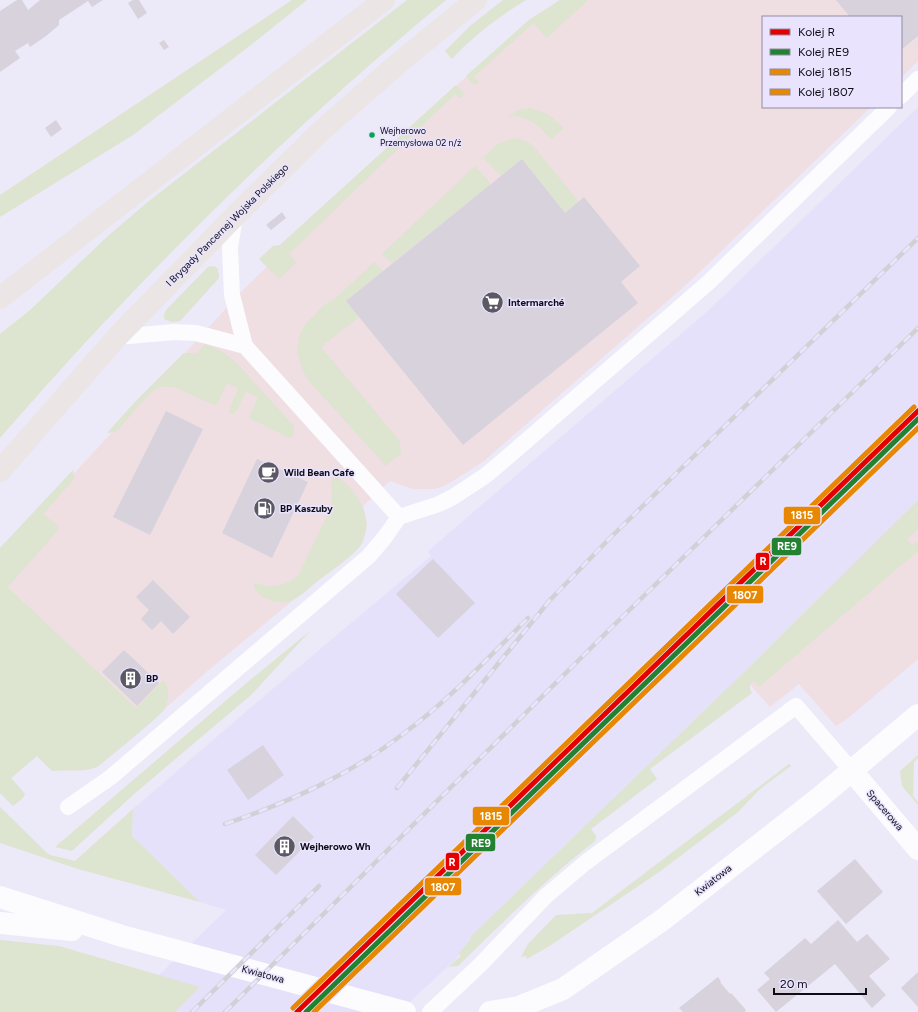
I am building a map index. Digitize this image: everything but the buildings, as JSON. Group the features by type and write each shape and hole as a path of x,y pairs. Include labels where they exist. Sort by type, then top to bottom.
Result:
{"main road":[{"path":"0,298 384,0"},
{"name":"I Brygady Pancernej Wojska Polskiego","path":"0,471 117,337 235,216 322,130 401,61 476,0"}],"street":[{"name":"Kwiatowa","path":"490,1012 519,1007 563,988 661,921 852,771 918,715"},
{"name":"Spacerowa","path":"852,771 918,848"},
{"name":"Kwiatowa","path":"0,897 122,936 405,1012"},
{"name":"Kwiatowa","path":"0,923 122,936"}],"lane":[{"path":"902,95 918,79"},
{"path":"68,807 111,777 369,556 399,517 439,504 453,497 479,481 503,461 709,282 888,108"},
{"path":"235,216 230,248 231,283 232,295 245,346 399,517"},
{"path":"117,337 174,332 196,333 245,346"},
{"path":"430,1012 480,965 546,896 585,863 796,706 852,771"}],"shaded area":[{"path":"560,0 918,0 918,61 902,77 902,16 762,16 762,108 870,108 687,284 484,461 444,486 434,489 413,489 390,481 363,506 367,523 366,531 360,546 343,562 298,596 205,673 150,722 0,579 0,554 243,290 278,256 280,245 529,20"},
{"path":"918,107 918,500 746,670 470,937 472,939 458,954 459,956 399,1012 175,1012 200,987 158,976 226,910 200,902 132,836 133,809 431,556 428,551 710,309"},
{"path":"918,512 918,659 847,719 836,726 799,684 770,707 744,678"}],"green space":[{"path":"292,0 307,0 133,135 0,217 0,195"},
{"path":"407,0 446,0 328,102 270,155 159,265 52,379 0,438 0,334 29,311 109,235 149,201"},
{"path":"503,0 526,0 487,27 452,59 445,51 470,26"},
{"path":"560,0 588,0 547,38 533,23 474,77 479,82 475,86 466,76 529,20"},
{"path":"456,85 464,94 460,98 455,94 289,254 296,263 279,279 259,259 273,246 280,245"},
{"path":"530,108 548,114 564,128 551,139 532,122 520,117 508,117 518,110"},
{"path":"517,138 528,142 535,148 579,202 565,213 522,159 501,176 483,158 498,144 506,140"},
{"path":"475,166 491,184 392,263 382,254"},
{"path":"374,262 383,271 346,301 359,317 321,347 400,441 401,453 386,466 308,380 302,369 297,352 300,334 304,326 325,304 335,299"},
{"path":"214,266 218,269 219,278 180,321 172,322 164,319 166,310 208,267"},
{"path":"205,344 223,352 235,361 294,426 294,435 292,437 289,438 249,418 258,397 246,392 235,413 232,414 229,412 238,389 227,383 218,403 214,405 174,387 165,386 158,388 147,397 119,429 115,432 107,433 134,403 184,353 197,353"},
{"path":"73,470 74,479 43,514 58,526 58,530 8,587 136,708 163,681 167,686 168,700 166,707 161,713 97,767 86,770 52,771 37,756 11,778 25,794 23,798 13,806 0,793 0,548"},
{"path":"334,478 337,478 347,484 363,508 366,519 366,531 362,543 349,557 296,598 287,602 277,602 261,596 257,592 254,583 266,586 280,585 292,580 299,574 331,508 331,482"},
{"path":"918,500 918,529 907,539 912,545 918,541 918,551 759,687 754,681 750,684 752,693 650,769 657,779 591,829 596,836 595,841 542,886 458,966 448,967 461,956 458,954 471,939 470,937 746,670"},
{"path":"310,631 251,695 134,794 72,851 55,847 243,686"},
{"path":"918,755 918,758 914,762 913,796 918,802 918,805 902,786 900,771"},
{"path":"789,764 791,766 760,789 738,812 662,870 551,945 527,959 526,956 521,957 528,944 556,915 592,913"},
{"path":"0,807 47,853 75,861 133,809 132,836 200,902 78,869 0,843"},
{"path":"0,940 59,946 200,987 175,1012 0,1012"}],"railway":[{"path":"397,788 550,600 612,536 918,238"},
{"path":"225,1012 610,629 918,328"},
{"path":"225,824 295,797 340,775 383,749 420,721 452,693 528,618"},
{"path":"192,1012 319,886"}],"rail line":[{"name":"1815","path":"293,1008 914,407"},
{"name":"R","path":"297,1012 918,411"},
{"name":"RE9","path":"306,1012 918,419"},
{"name":"1807","path":"314,1012 918,428"}],"place":[{"name":"Wejherowo Przemysłowa 02 n/ż","path":"372,135"},
{"name":"Intermarché","path":"492,302"},
{"name":"Wild Bean Cafe","path":"268,472"},
{"name":"BP Kaszuby","path":"265,508"},
{"name":"BP","path":"130,678"},
{"name":"Wejherowo Wh","path":"285,846"}]}
